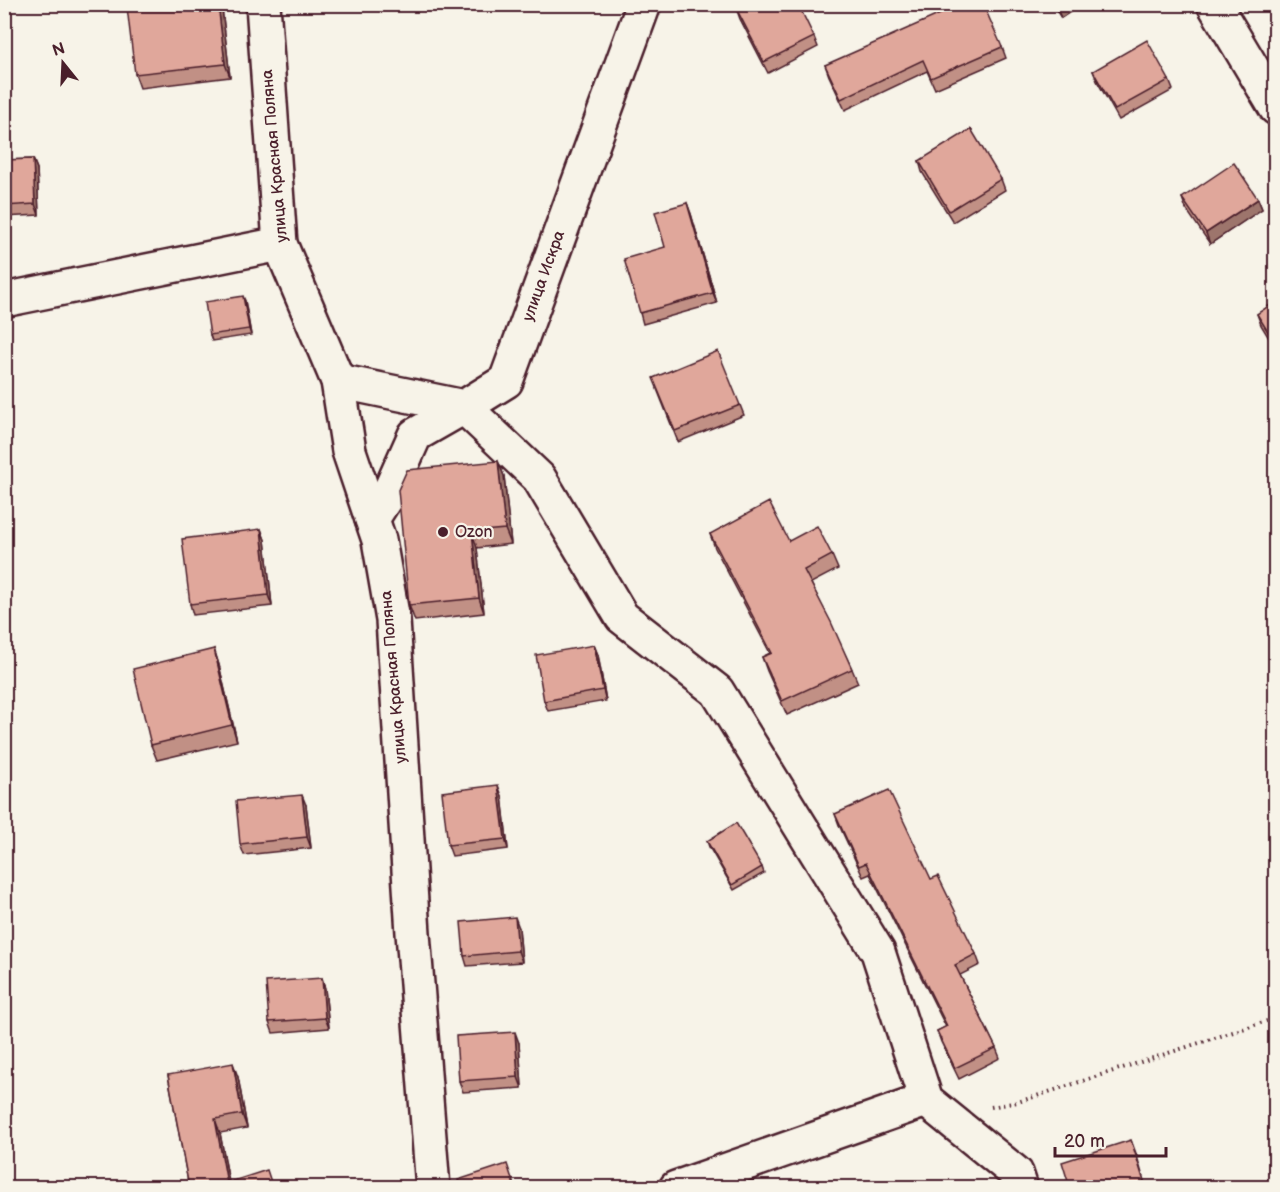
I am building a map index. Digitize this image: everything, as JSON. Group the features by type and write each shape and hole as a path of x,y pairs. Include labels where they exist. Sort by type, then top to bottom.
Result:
{"street":[{"name":"улица Красная Поляна","path":"264,4 280,244 338,381 350,451 379,540 393,620 413,933 433,1188"},
{"name":"улица Искра","path":"372,519 390,491 414,435 464,408 506,381 644,4"},
{"path":"1214,4 1275,108"},
{"path":"4,300 280,244"},
{"path":"338,381 464,408 540,478 621,617 717,692 878,952 935,1107 1016,1173 1021,1188"},
{"path":"676,1188 935,1107"}],"path":[{"path":"935,1107 1018,1102 1275,1018"}],"building":[{"path":"144,4 218,4 225,64 135,74 127,7"},
{"path":"743,4 798,4 814,37 764,62 736,8"},
{"path":"963,4 983,4 1002,47 931,78 923,60 841,99 825,65"},
{"path":"1147,40 1169,80 1115,110 1093,71"},
{"path":"971,129 1001,179 949,211 919,161"},
{"path":"33,159 35,204 4,206 4,160"},
{"path":"1234,163 1258,199 1206,233 1182,198"},
{"path":"687,203 713,293 640,313 624,259 665,247 655,212"},
{"path":"243,296 249,329 210,335 205,302"},
{"path":"1275,302 1275,343 1257,314"},
{"path":"718,351 740,405 675,431 653,378"},
{"path":"498,461 505,529 472,532 479,598 409,605 398,490 407,470"},
{"path":"769,502 789,541 817,526 832,555 804,570 852,669 782,701 762,657 772,653 710,534"},
{"path":"261,529 268,595 190,604 182,539"},
{"path":"594,645 603,690 544,701 536,655"},
{"path":"214,649 232,725 151,745 133,669"},
{"path":"498,785 505,839 448,845 442,792"},
{"path":"889,790 931,879 938,876 976,954 955,965 996,1048 955,1068 937,1031 947,1026 866,863 859,866 835,814"},
{"path":"302,795 307,837 240,844 236,801"},
{"path":"736,823 762,867 732,885 707,841"},
{"path":"515,917 518,951 464,956 461,922"},
{"path":"322,978 325,1018 269,1022 266,982"},
{"path":"515,1032 518,1077 459,1081 456,1036"},
{"path":"233,1063 242,1114 215,1119 227,1183 267,1170 273,1188 187,1188 189,1187 168,1075"},
{"path":"1131,1140 1146,1188 1070,1188 1062,1162"},
{"path":"507,1164 515,1188 460,1188 458,1180"}],"place":[{"name":"Ozon","path":"443,532"}]}
